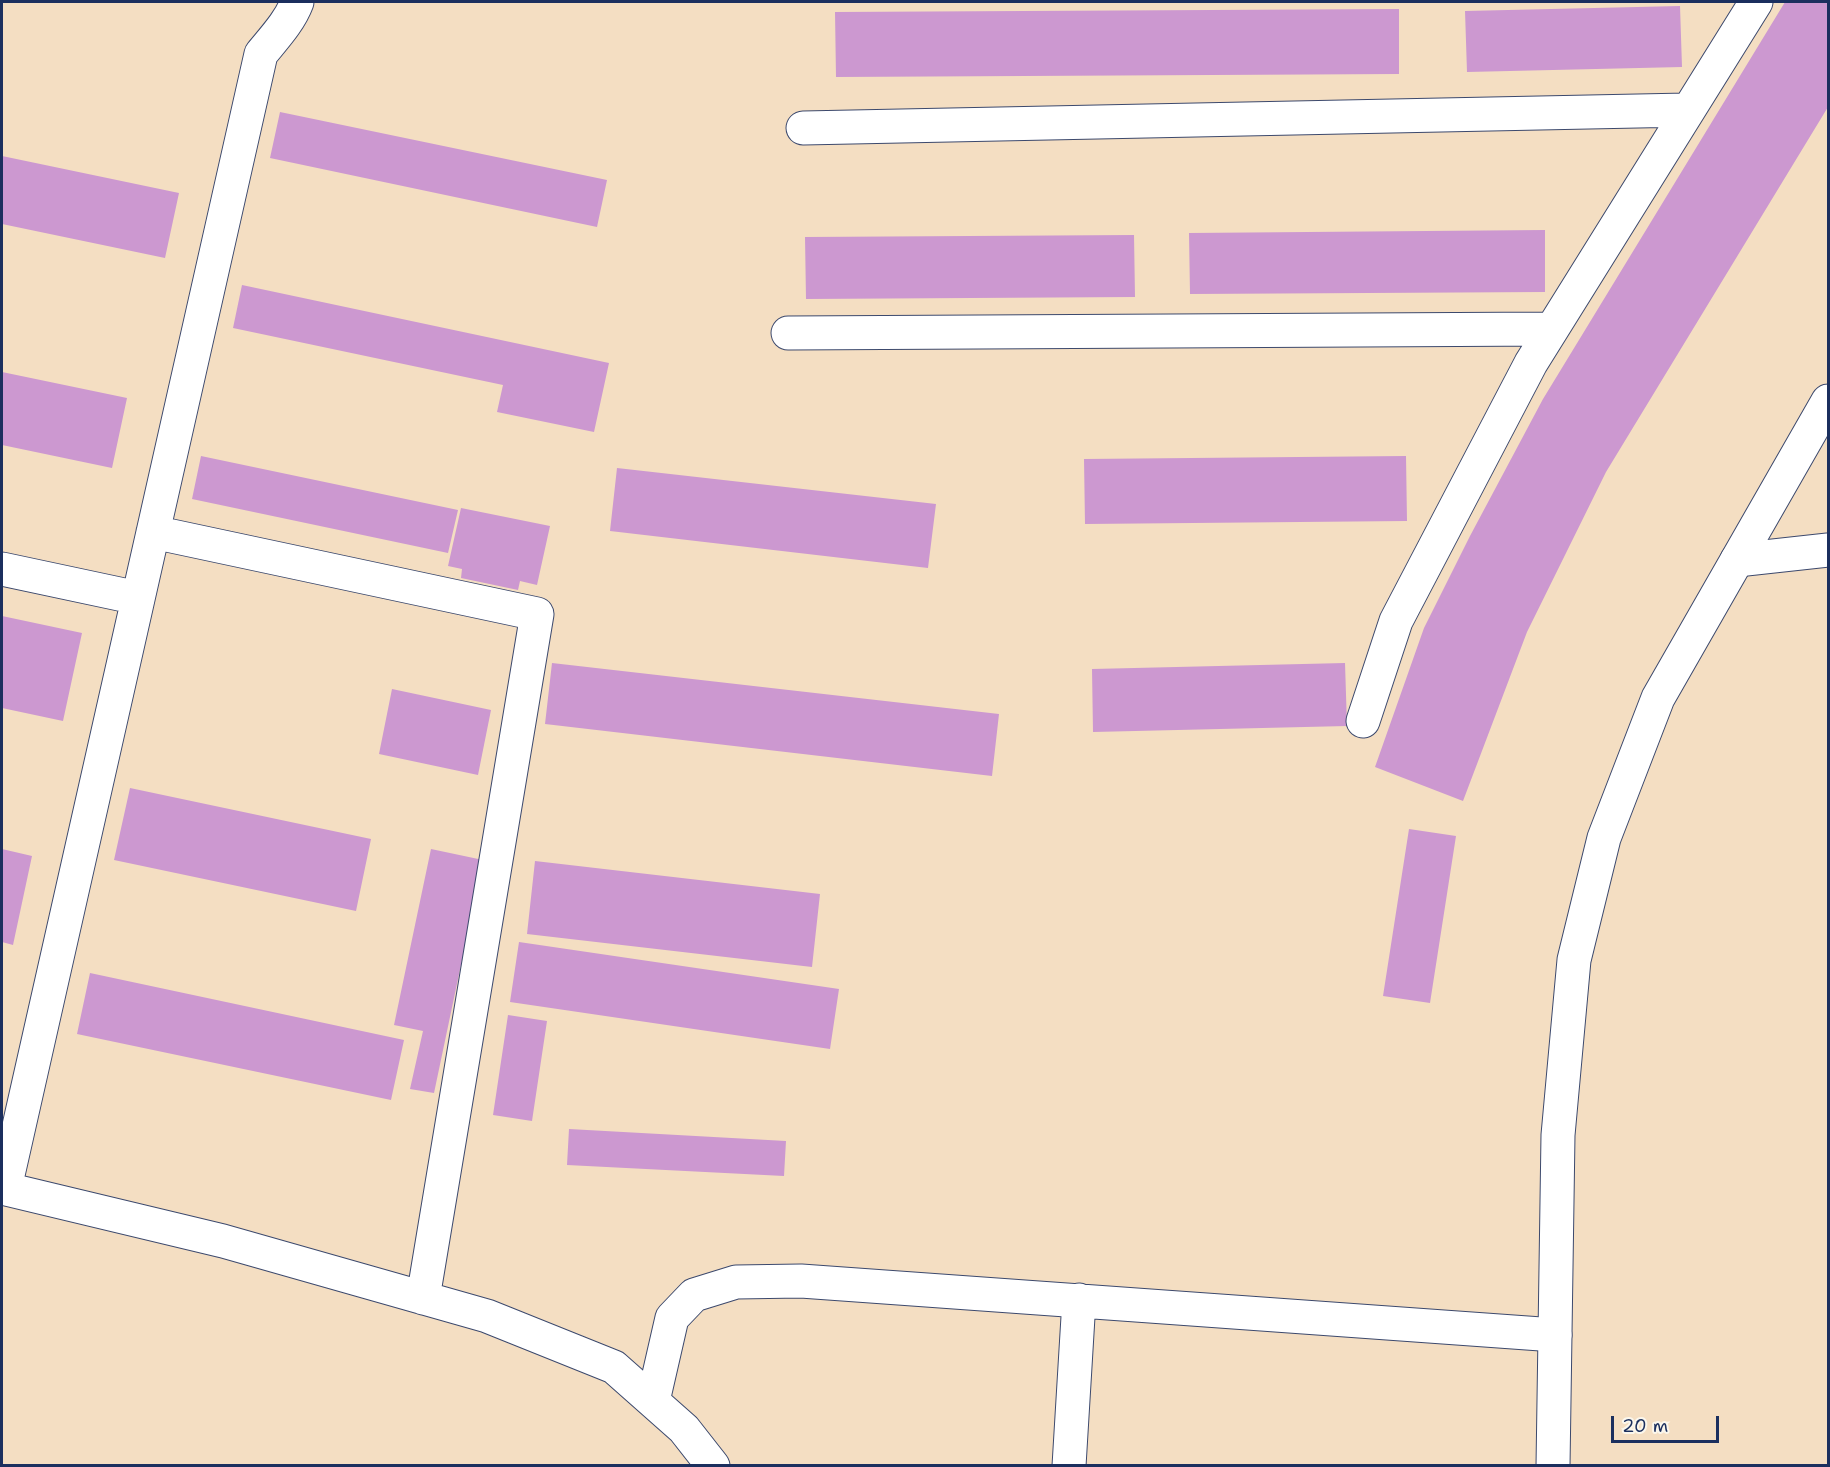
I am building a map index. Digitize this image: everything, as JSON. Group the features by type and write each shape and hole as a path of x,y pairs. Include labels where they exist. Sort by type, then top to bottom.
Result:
{"street":[{"path":"297,2 295,9 261,54 3,1188 223,1241 487,1316 614,1367 684,1429 713,1466"},
{"path":"1364,721 1396,621 1531,363 1756,2"},
{"path":"803,128 1687,110"},
{"path":"788,333 1552,329"},
{"path":"1553,1466 1558,1135 1574,960 1604,838 1658,698 1828,401"},
{"path":"153,532 537,614 423,1298"},
{"path":"1737,560 1828,550"},
{"path":"2,569 138,598"},
{"path":"653,1401 672,1318 694,1295 736,1282 801,1281 1555,1335"},
{"path":"1069,1466 1079,1300"}],"building":[{"path":"1785,2 1828,2 1828,107 1606,472 1527,632 1463,801 1375,767 1424,628 1543,399"},
{"path":"1680,6 1682,67 1467,72 1465,11"},
{"path":"1399,9 1399,74 836,77 835,12"},
{"path":"280,112 607,180 597,227 270,158"},
{"path":"2,156 179,193 165,258 2,224"},
{"path":"1545,230 1545,292 1190,294 1189,233"},
{"path":"1134,235 1135,297 806,299 805,237"},
{"path":"242,285 609,363 594,432 497,412 503,385 233,328"},
{"path":"2,372 127,398 112,468 2,445"},
{"path":"201,456 458,510 448,553 192,499"},
{"path":"1406,456 1407,521 1085,524 1084,459"},
{"path":"617,468 936,504 928,568 610,531"},
{"path":"461,508 550,526 537,585 520,581 518,590 461,578 462,569 448,566"},
{"path":"2,616 82,633 63,721 2,708"},
{"path":"552,663 999,714 992,776 545,724"},
{"path":"1345,663 1347,726 1093,732 1092,669"},
{"path":"392,689 491,710 478,775 379,754"},
{"path":"130,788 371,839 356,911 114,860"},
{"path":"1409,829 1456,836 1430,1003 1383,996"},
{"path":"2,849 32,856 13,945 2,942"},
{"path":"431,849 483,860 434,1093 410,1089 423,1031 394,1025"},
{"path":"535,861 820,894 812,967 527,934"},
{"path":"519,942 839,989 830,1049 510,1002"},
{"path":"90,973 404,1040 391,1100 77,1034"},
{"path":"508,1015 547,1021 532,1121 493,1115"},
{"path":"569,1129 786,1141 784,1176 567,1165"}]}
